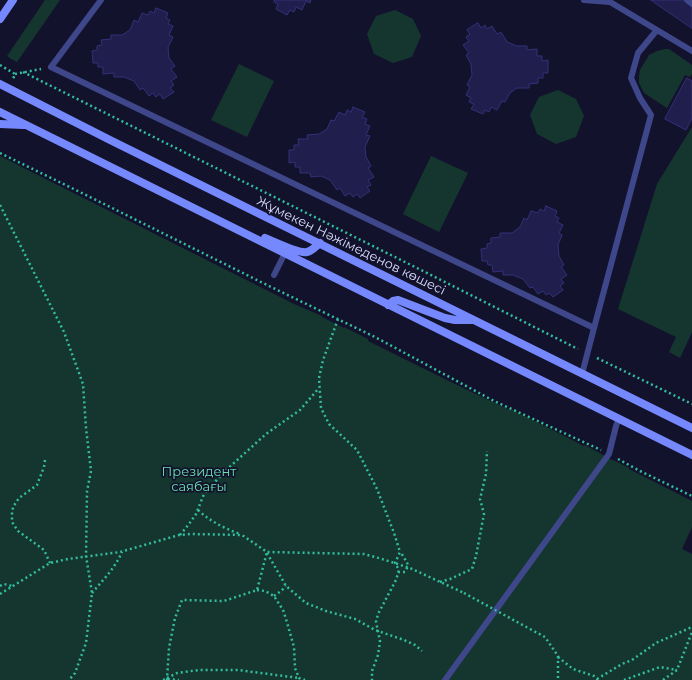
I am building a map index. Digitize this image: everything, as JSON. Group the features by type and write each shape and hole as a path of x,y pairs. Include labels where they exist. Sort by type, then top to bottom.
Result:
{"main road":[{"path":"0,19 13,0"},
{"name":"Жұмекен Нәжімеденов көшесі","path":"0,84 692,428"},
{"path":"0,112 692,455"},
{"path":"0,124 26,125"},
{"path":"243,232 262,236 299,252 306,253 320,244"},
{"path":"388,305 393,301 398,300 445,318 455,320 475,320"}],"lane":[{"path":"101,0 51,67 594,328"},
{"path":"584,0 610,2 692,51"},
{"path":"687,0 692,4"},
{"path":"582,374 651,115 640,98 631,78 638,53 657,30"},
{"path":"274,275 285,253"},
{"path":"446,680 609,454 619,418"}],"path":[{"path":"15,74 51,67"},
{"path":"23,72 588,354 692,404"},
{"path":"0,154 375,337 494,401 609,454 692,496"},
{"path":"0,205 64,332 83,384 86,428 92,471 87,491 86,556 92,593 86,643 75,673 69,680"},
{"path":"338,319 323,360 319,378 321,408 329,424 357,450 377,489 400,552 408,564 408,567"},
{"path":"179,535 196,514 204,494 224,472 266,434 300,410 320,388"},
{"path":"440,582 472,569 484,514 480,499 486,474 487,451"},
{"path":"45,460 37,485 19,498 13,507 12,522 18,531 44,550 50,563"},
{"path":"198,510 208,519 224,528 242,535 267,552 286,586 306,603 326,612 354,619 378,631 415,645 422,651"},
{"path":"0,594 50,563 122,551 179,535 242,535"},
{"path":"92,593 118,561 122,551"},
{"path":"267,552 364,554 408,567 464,593 545,637 558,657 573,669 594,676 598,679 622,664 632,660 656,643 692,627"},
{"path":"257,590 267,552"},
{"path":"395,563 400,552"},
{"path":"372,680 372,670 378,655 380,641 376,622 378,614 396,580 399,570 395,563"},
{"path":"398,572 405,572 408,567"},
{"path":"0,586 4,584 13,586"},
{"path":"274,596 286,586"},
{"path":"168,679 169,648 175,618 182,600 224,601 257,590 265,591 274,596 283,610 294,647 295,668 299,678"},
{"path":"663,680 677,670 692,632"},
{"path":"558,657 558,680"},
{"path":"624,680 660,667 677,670"},
{"path":"168,679 178,672 199,670 238,670 305,680"},
{"path":"163,680 179,680"}],"green space":[{"path":"45,0 60,0 17,62 11,59 7,56"},
{"path":"395,10 413,19 421,36 412,57 393,63 374,54 367,34 376,16"},
{"path":"669,49 692,65 692,74 690,77 685,75 667,108 644,93 639,83 640,70 649,55"},
{"path":"239,64 274,81 247,137 211,120"},
{"path":"558,90 576,99 584,116 576,137 556,144 537,134 530,115 539,97"},
{"path":"692,127 692,332 680,358 669,352 676,337 618,309 657,184"},
{"name":"Президент саябағы","path":"0,156 294,304 368,339 368,341 474,393 510,410 511,409 584,446 585,445 692,501 692,527 682,549 692,554 692,680 0,680"},
{"path":"431,156 468,173 439,232 403,214"}],"building":[{"path":"275,0 311,0 310,3 306,1 302,10 296,7 294,12 290,10 287,15 276,9 278,4 274,2"},
{"path":"651,0 692,0 692,28"},
{"path":"156,8 168,13 166,18 170,20 168,24 173,26 169,35 173,37 168,47 169,58 175,66 171,69 177,77 171,81 174,85 170,88 174,92 163,99 160,94 156,97 153,93 149,96 143,88 140,90 134,81 124,77 114,77 114,73 103,74 103,67 98,67 98,63 93,63 92,51 97,50 97,46 102,45 101,40 111,39 111,35 122,35 130,30 134,20 138,22 142,13 148,15 150,11 154,13"},
{"path":"478,23 481,28 485,25 487,29 492,26 497,34 501,32 507,42 517,46 527,46 527,50 537,49 537,56 542,56 542,61 548,60 548,73 543,73 543,78 538,78 538,83 529,84 529,88 517,88 510,93 505,102 502,101 497,110 491,107 489,112 485,110 483,114 471,109 474,104 469,102 471,98 466,95 470,87 467,85 472,75 471,64 466,55 469,53 463,45 469,41 466,37 470,34 467,30"},
{"path":"687,78 692,81 692,118 686,130 665,119"},
{"path":"353,107 365,112 362,117 367,119 365,124 370,126 366,135 370,136 365,147 366,157 371,166 368,168 374,177 368,180 371,185 367,187 370,191 360,198 357,194 353,197 350,193 345,196 340,188 337,190 330,180 321,176 311,177 310,173 300,173 300,167 295,167 295,162 289,163 289,150 294,150 294,145 299,145 298,139 308,139 307,135 319,134 327,129 331,120 334,121 339,112 345,115 347,110 351,112"},
{"path":"546,206 557,211 555,216 559,218 557,222 563,225 559,233 562,235 558,245 559,256 564,265 561,267 567,275 561,279 564,283 560,286 563,290 553,297 549,293 546,295 543,291 538,294 533,287 530,288 523,279 513,275 503,275 503,271 493,272 492,265 488,265 487,261 482,261 481,249 487,248 487,244 491,243 491,238 500,237 500,233 512,233 520,227 524,218 527,220 531,211 538,213 540,209 544,211"}]}
